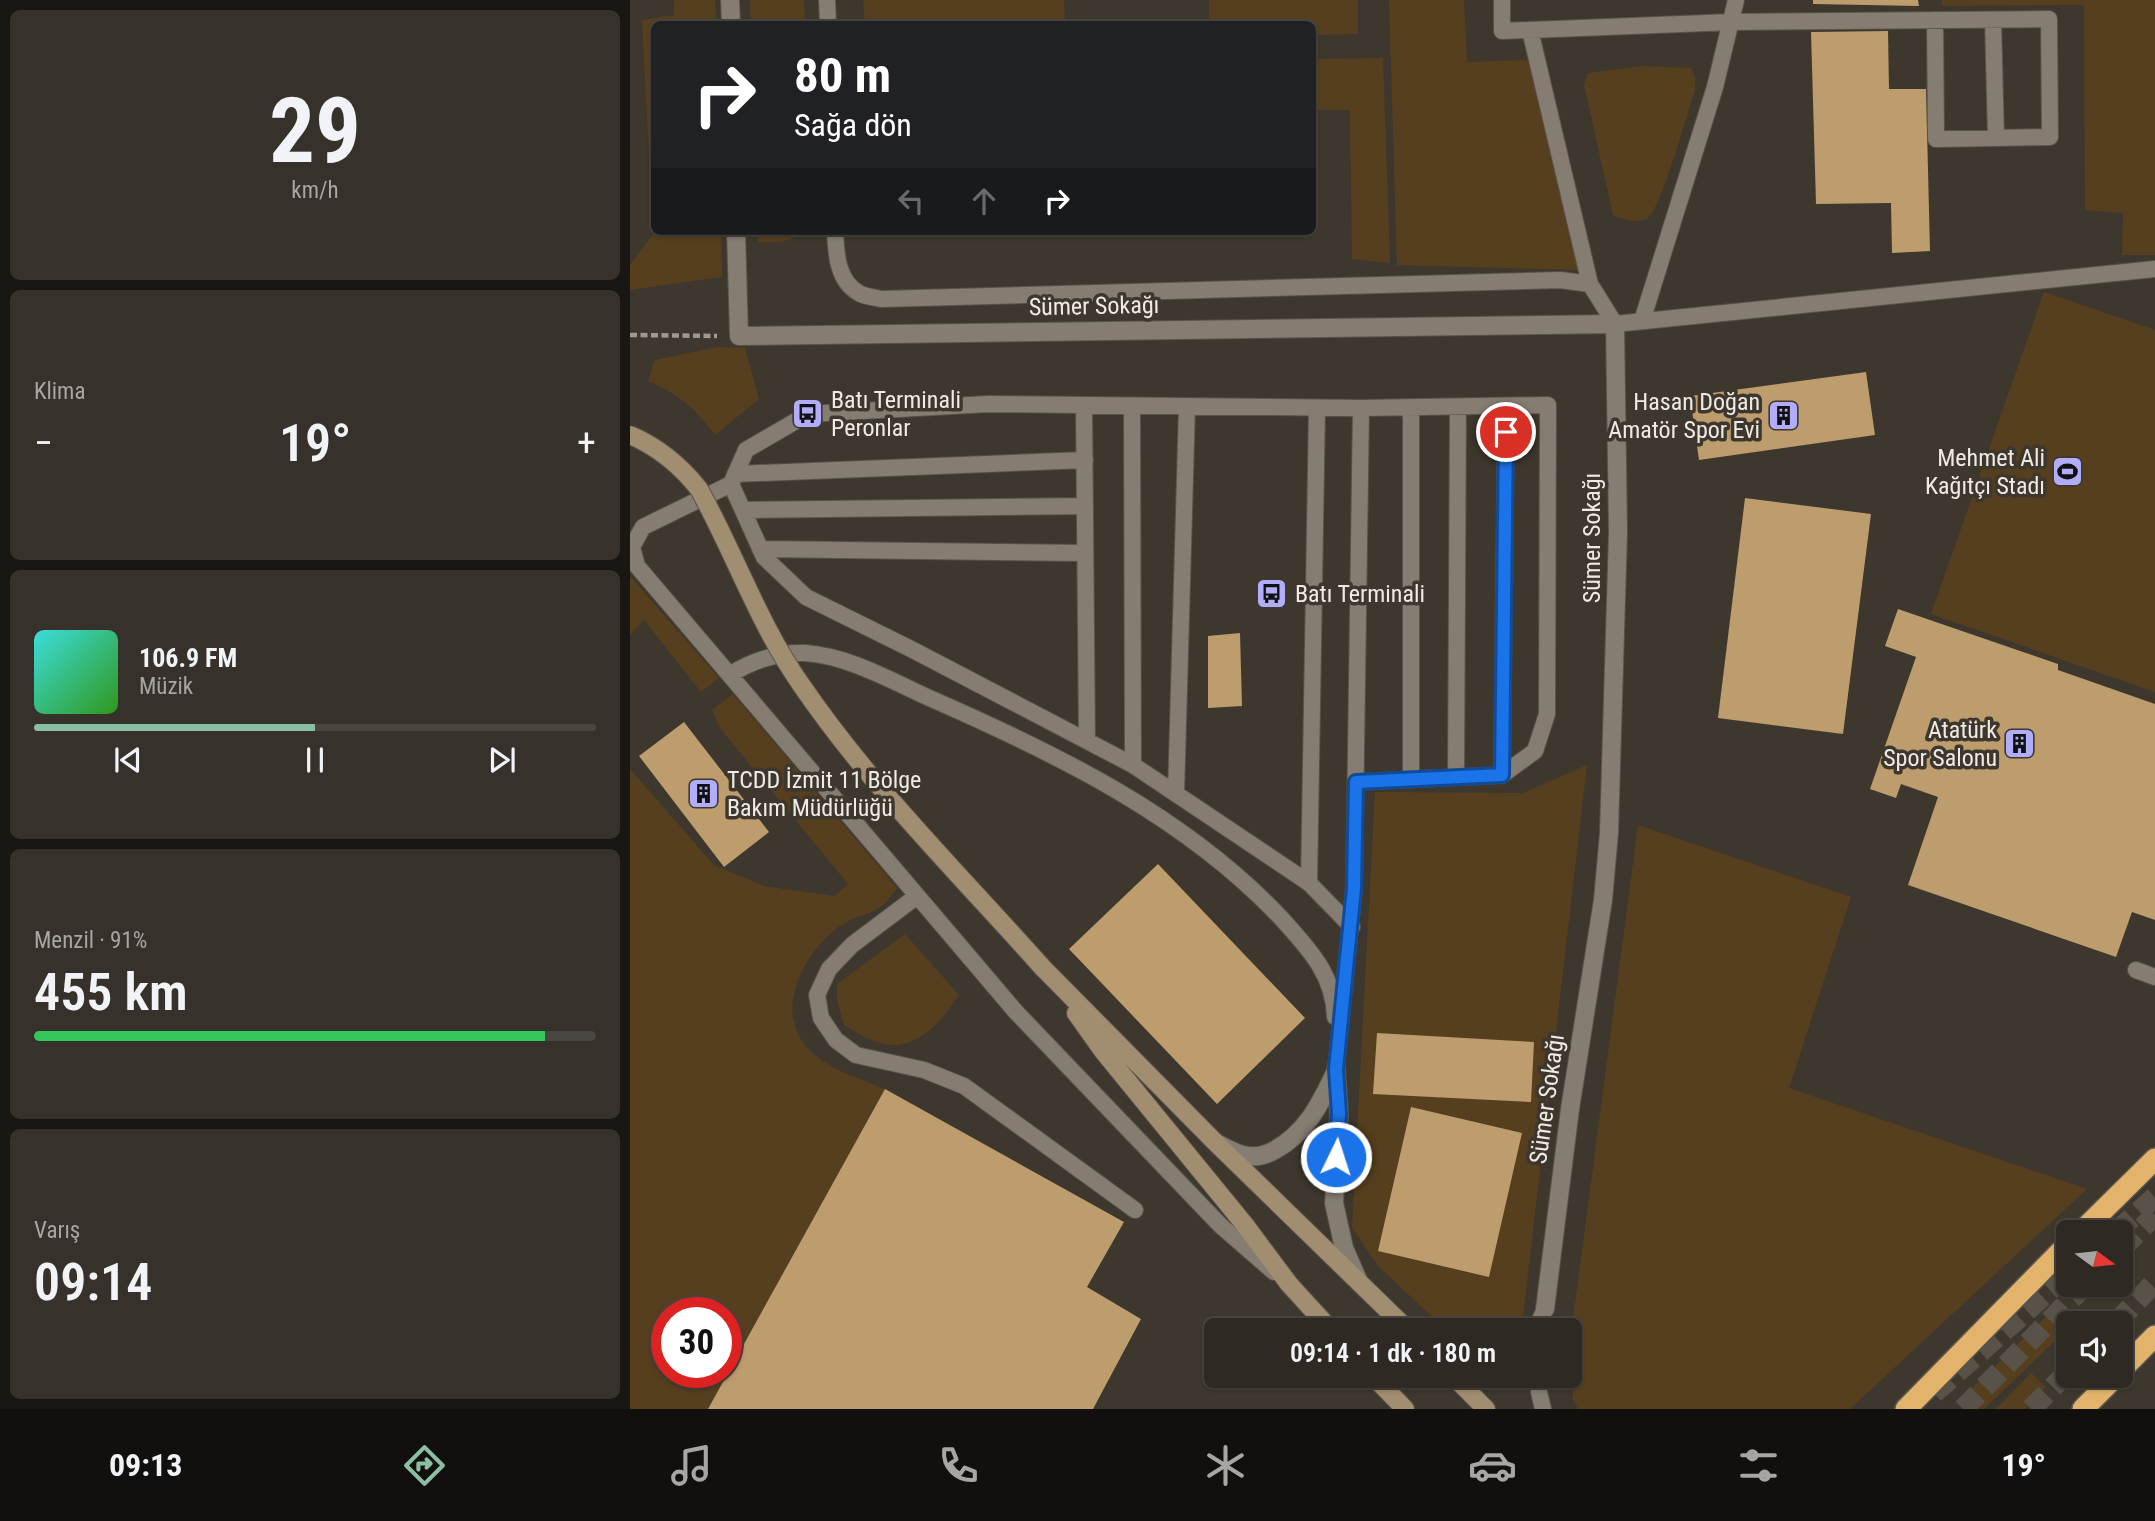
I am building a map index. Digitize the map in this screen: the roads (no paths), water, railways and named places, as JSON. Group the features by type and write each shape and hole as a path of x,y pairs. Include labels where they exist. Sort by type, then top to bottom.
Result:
{"highway":[{"path":"2093,1220 2155,1158"},
{"path":"1906,1409 2056,1256"},
{"path":"2133,1358 2155,1336"},
{"path":"2082,1409 2104,1388"}],"main road":[{"path":"630,435 663,453 685,471 699,489 776,646 843,742 886,793 1043,968 1217,1144 1396,1318"},
{"path":"1043,968 1103,1051 1245,1224 1289,1284 1320,1318"},
{"path":"1385,1388 1405,1409"},
{"path":"1465,1388 1486,1409"}],"street":[{"path":"730,0 731,21"},
{"name":"Sümer Sokağı","path":"736,235 739,336 1615,324 1618,532 1609,833 1603,900 1568,1122 1545,1309"},
{"path":"1217,1144 1245,1156 1266,1155 1282,1146 1300,1133 1311,1118 1336,1069"},
{"path":"1336,1069 1339,1114 1334,1203 1344,1248 1358,1280"}],"lane":[{"path":"827,0 828,21"},
{"path":"1502,0 1503,31 1732,22 1935,20 1993,20 2049,19 2050,137 1936,139 1935,20"},
{"path":"1642,321 1715,87 1735,0"},
{"path":"1993,20 1996,138"},
{"path":"1530,30 1590,284 1615,324 2155,269"},
{"path":"835,235 836,253 843,278 859,294 881,299 1560,280 1590,284"},
{"path":"1352,927 1309,883 1133,765 806,597 764,557 743,510 733,479 746,450 808,414 988,404 1317,408 1548,405 1547,714 1535,751 1502,775 1356,782"},
{"path":"1084,405 1087,741"},
{"path":"1132,406 1133,765"},
{"path":"1176,794 1186,406"},
{"path":"1502,775 1506,406"},
{"path":"1411,407 1411,779"},
{"path":"1456,777 1458,407"},
{"path":"1309,883 1317,408"},
{"path":"1336,1069 1354,888 1361,408"},
{"path":"1085,460 733,479 643,527 632,547 637,566 1016,1013 1220,1225 1289,1284"},
{"path":"743,510 1085,506"},
{"path":"760,549 1085,553"},
{"path":"730,675 745,664 802,653 843,661 961,712 1144,806 1185,833 1262,899 1308,948 1326,973 1335,1002 1336,1069"},
{"path":"917,896 852,945 829,969 817,995 821,1018 836,1040 856,1055 924,1070 964,1086 1135,1210"},
{"path":"2136,970 2155,977"},
{"path":"1541,1318 1545,1309"},
{"name":"Sümer Sokağı","path":"1544,1318 1545,1309"},
{"path":"1539,1388 1543,1409"}],"tunnel":[{"path":"2129,1220 2155,1197"},
{"path":"2133,1237 2155,1215"},
{"path":"2127,1311 2155,1282"},
{"path":"1934,1393 2056,1285"},
{"path":"1963,1409 2073,1297"},
{"path":"2031,1409 2056,1384"}],"place":[{"name":"Batı Terminali Peronlar","path":"808,414"},
{"name":"Hasan Doğan Amatör Spor Evi","path":"1783,416"},
{"name":"Mehmet Ali Kağıtçı Stadı","path":"2068,472"},
{"name":"Batı Terminali","path":"1272,594"},
{"name":"Atatürk Spor Salonu","path":"2020,744"},
{"name":"TCDD İzmit 11 Bölge Bakım Müdürlüğü","path":"704,794"}]}
